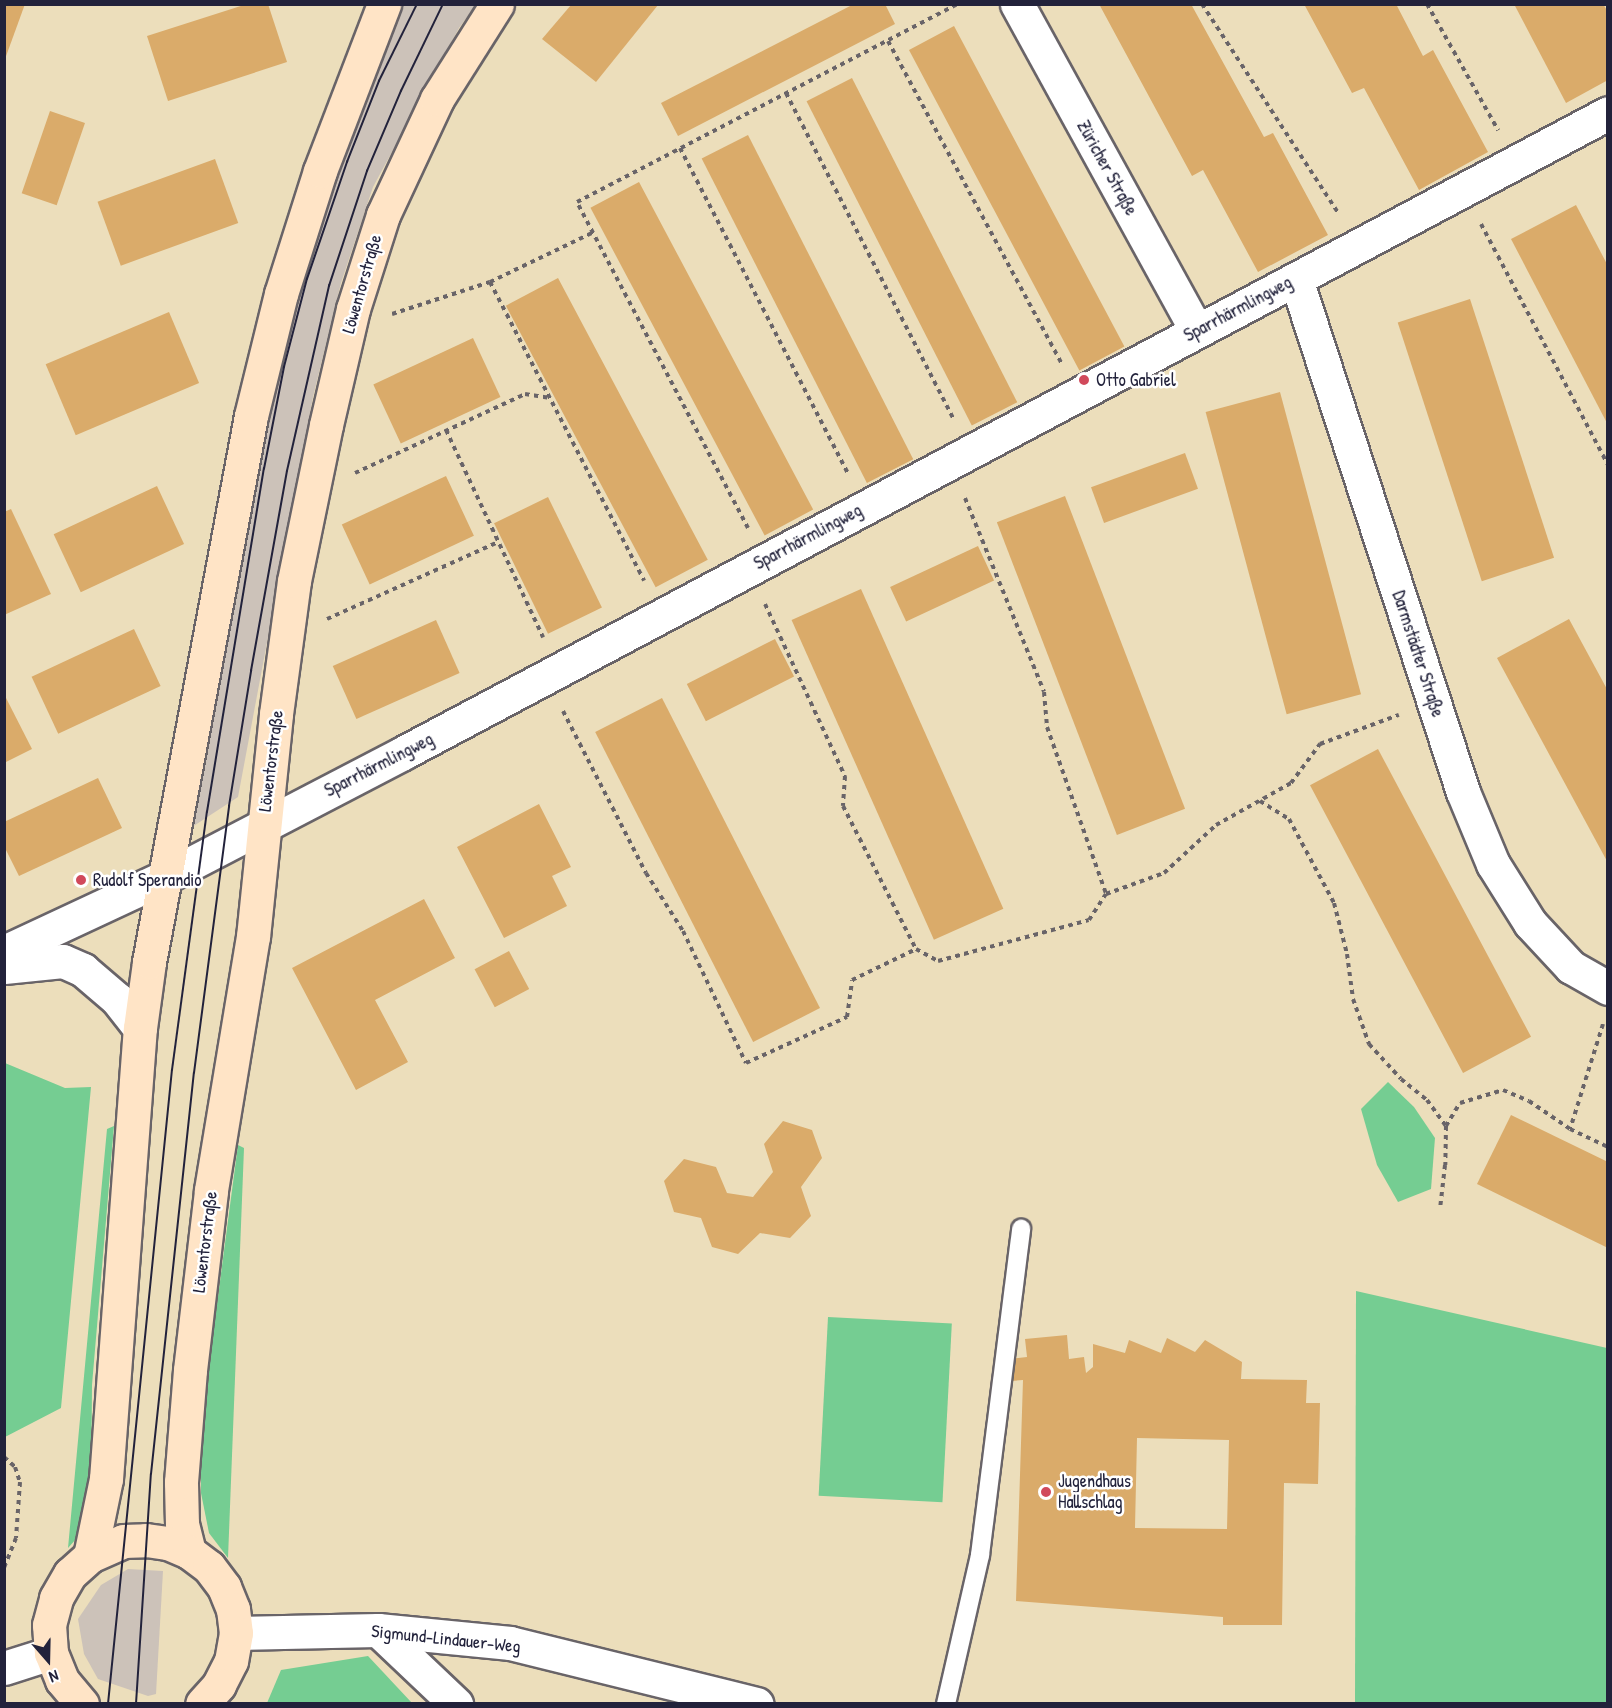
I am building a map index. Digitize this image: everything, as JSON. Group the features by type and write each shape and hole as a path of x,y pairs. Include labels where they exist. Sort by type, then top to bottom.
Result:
{"main road":[{"path":"90,1556 106,1479 140,1028 148,962 259,383 281,294 320,171 384,4"},
{"name":"Löwentorstraße","path":"189,1552 182,1524 181,1482 190,1370 211,1190 253,937 263,824 294,581 353,309 382,215 437,99 497,4"},
{"path":"82,1704 62,1680 51,1653 49,1625 56,1598 70,1574 90,1556 123,1541 146,1540 168,1544 189,1552 209,1567 224,1587 233,1609 236,1633 231,1661 219,1685 202,1704"}],"street":[{"name":"Züricher Straße","path":"1017,4 1197,331"},
{"name":"Sparrhärmlingweg","path":"4,952 165,877 1608,113"},
{"name":"Darmstädter Straße","path":"1296,279 1463,792 1493,864 1530,923 1606,1004"},
{"path":"4,967 63,962 83,970 117,999 140,1028"},
{"path":"378,1630 456,1704"},
{"name":"Sigmund-Lindauer-Weg","path":"236,1633 378,1630 510,1643 757,1704"},
{"path":"4,1668 51,1653"}],"lane":[{"path":"946,1704 981,1555 1021,1229"}],"path":[{"path":"958,4 577,202 756,565 845,776 843,806 916,948 938,962 1089,920 1106,894 1164,873 1216,825 1291,783 1320,744 1434,702"},
{"path":"1202,4 1359,244"},
{"path":"1427,4 1516,162"},
{"path":"888,41 1078,394"},
{"path":"786,93 961,456 1044,692 1047,727 1106,894"},
{"path":"680,148 866,507"},
{"path":"1462,190 1608,465"},
{"path":"388,316 490,282 592,232"},
{"path":"490,282 662,615"},
{"path":"354,473 525,394 550,398"},
{"path":"446,430 499,542 551,674 646,873 683,931 746,1064 847,1017 852,980 916,948"},
{"path":"318,623 499,542"},
{"path":"1260,801 1289,819 1334,903 1347,954 1353,999 1369,1044 1401,1079 1427,1100 1446,1126"},
{"path":"1570,1129 1606,1004"},
{"path":"1440,1209 1445,1165 1446,1126 1461,1103 1503,1090 1529,1101 1570,1129 1608,1147"},
{"path":"4,1457 15,1467 20,1482 16,1538 4,1568"}],"shaded area":[{"path":"400,5 476,5 459,28 373,187 341,283 313,397 238,797 189,829 263,420 307,247 354,110"},
{"path":"128,1569 163,1571 156,1694 148,1696 98,1679 84,1654 78,1619 101,1585"}],"green space":[{"path":"5,1063 65,1088 91,1087 61,1408 5,1437"},
{"path":"1388,1082 1414,1107 1435,1138 1431,1189 1398,1202 1377,1165 1361,1109"},
{"path":"114,1126 92,1385 91,1503 76,1539 68,1548 107,1129"},
{"path":"238,1145 244,1148 228,1558 209,1533 201,1493 201,1425"},
{"path":"1356,1291 1607,1348 1607,1703 1355,1703"},
{"path":"828,1317 952,1323 942,1502 819,1496"},
{"path":"368,1656 412,1703 267,1703 281,1670"}],"building":[{"path":"4,4 25,4 5,59 4,59"},
{"path":"247,4 268,4 287,62 168,101 147,36"},
{"path":"854,4 885,4 895,24 678,136 661,103"},
{"path":"1099,4 1191,4 1264,137 1273,133 1328,235 1258,272 1203,170 1192,176"},
{"path":"1304,4 1396,4 1423,56 1433,50 1488,152 1419,190 1364,88 1352,93"},
{"path":"1514,4 1603,4 1608,12 1608,80 1566,103"},
{"path":"571,5 658,5 596,82 542,39"},
{"path":"954,26 1124,347 1079,370 909,50"},
{"path":"852,78 1017,402 972,425 807,101"},
{"path":"50,111 85,123 57,205 22,193"},
{"path":"748,135 913,459 867,483 702,159"},
{"path":"215,159 238,223 121,266 98,202"},
{"path":"639,182 813,510 765,535 590,208"},
{"path":"1576,205 1608,266 1608,425 1511,239"},
{"path":"558,278 708,560 656,587 506,306"},
{"path":"1470,299 1554,558 1482,581 1398,322"},
{"path":"169,312 199,383 76,435 46,364"},
{"path":"473,338 500,397 401,443 373,384"},
{"path":"1280,392 1361,694 1287,714 1206,412"},
{"path":"1185,453 1198,489 1104,523 1091,487"},
{"path":"446,476 474,536 370,584 342,525"},
{"path":"157,486 184,544 81,592 54,534"},
{"path":"1065,496 1185,809 1117,835 997,522"},
{"path":"548,497 602,608 548,634 494,523"},
{"path":"11,509 51,594 4,615 4,512"},
{"path":"978,546 994,580 906,621 890,587"},
{"path":"861,589 1003,909 934,940 792,620"},
{"path":"1569,619 1608,691 1608,863 1497,658"},
{"path":"436,620 460,673 356,719 333,666"},
{"path":"134,629 161,686 58,734 32,677"},
{"path":"775,639 794,676 706,721 687,684"},
{"path":"4,694 32,749 4,763"},
{"path":"662,698 820,1008 753,1042 595,732"},
{"path":"1378,749 1531,1037 1463,1073 1310,785"},
{"path":"98,778 122,828 19,876 4,846 4,822"},
{"path":"539,804 571,867 552,876 567,906 504,938 457,847"},
{"path":"424,899 455,958 375,1000 408,1062 356,1090 292,968"},
{"path":"509,951 529,989 495,1007 475,969"},
{"path":"1511,1115 1608,1162 1608,1248 1477,1184"},
{"path":"783,1121 812,1130 822,1158 801,1187 811,1216 790,1238 760,1233 738,1254 712,1247 701,1218 674,1212 664,1181 684,1159 716,1167 727,1193 753,1197 773,1172 764,1144"},
{"path":"1067,1335 1069,1359 1084,1357 1086,1373 1093,1367 1093,1344 1125,1353 1129,1340 1161,1353 1167,1338 1195,1352 1205,1340 1242,1362 1241,1379 1307,1380 1306,1403 1320,1403 1318,1484 1284,1483 1282,1625 1223,1625 1223,1617 1016,1601 1023,1380 1011,1381 1009,1359 1027,1357 1025,1339","holes":["1137,1438 1229,1440 1227,1529 1135,1528"]}],"tram line":[{"path":"108,1704 172,1070 207,812 264,469 284,367 307,279 347,162 379,81 417,4"},
{"path":"136,1704 151,1474 194,1073 229,806 287,471 329,286 367,171 401,91 443,4"}],"place":[{"name":"Otto Gabriel","path":"1084,380"},
{"name":"Rudolf Sperandio","path":"81,880"},
{"name":"Jugendhaus Hallschlag","path":"1046,1492"}]}
